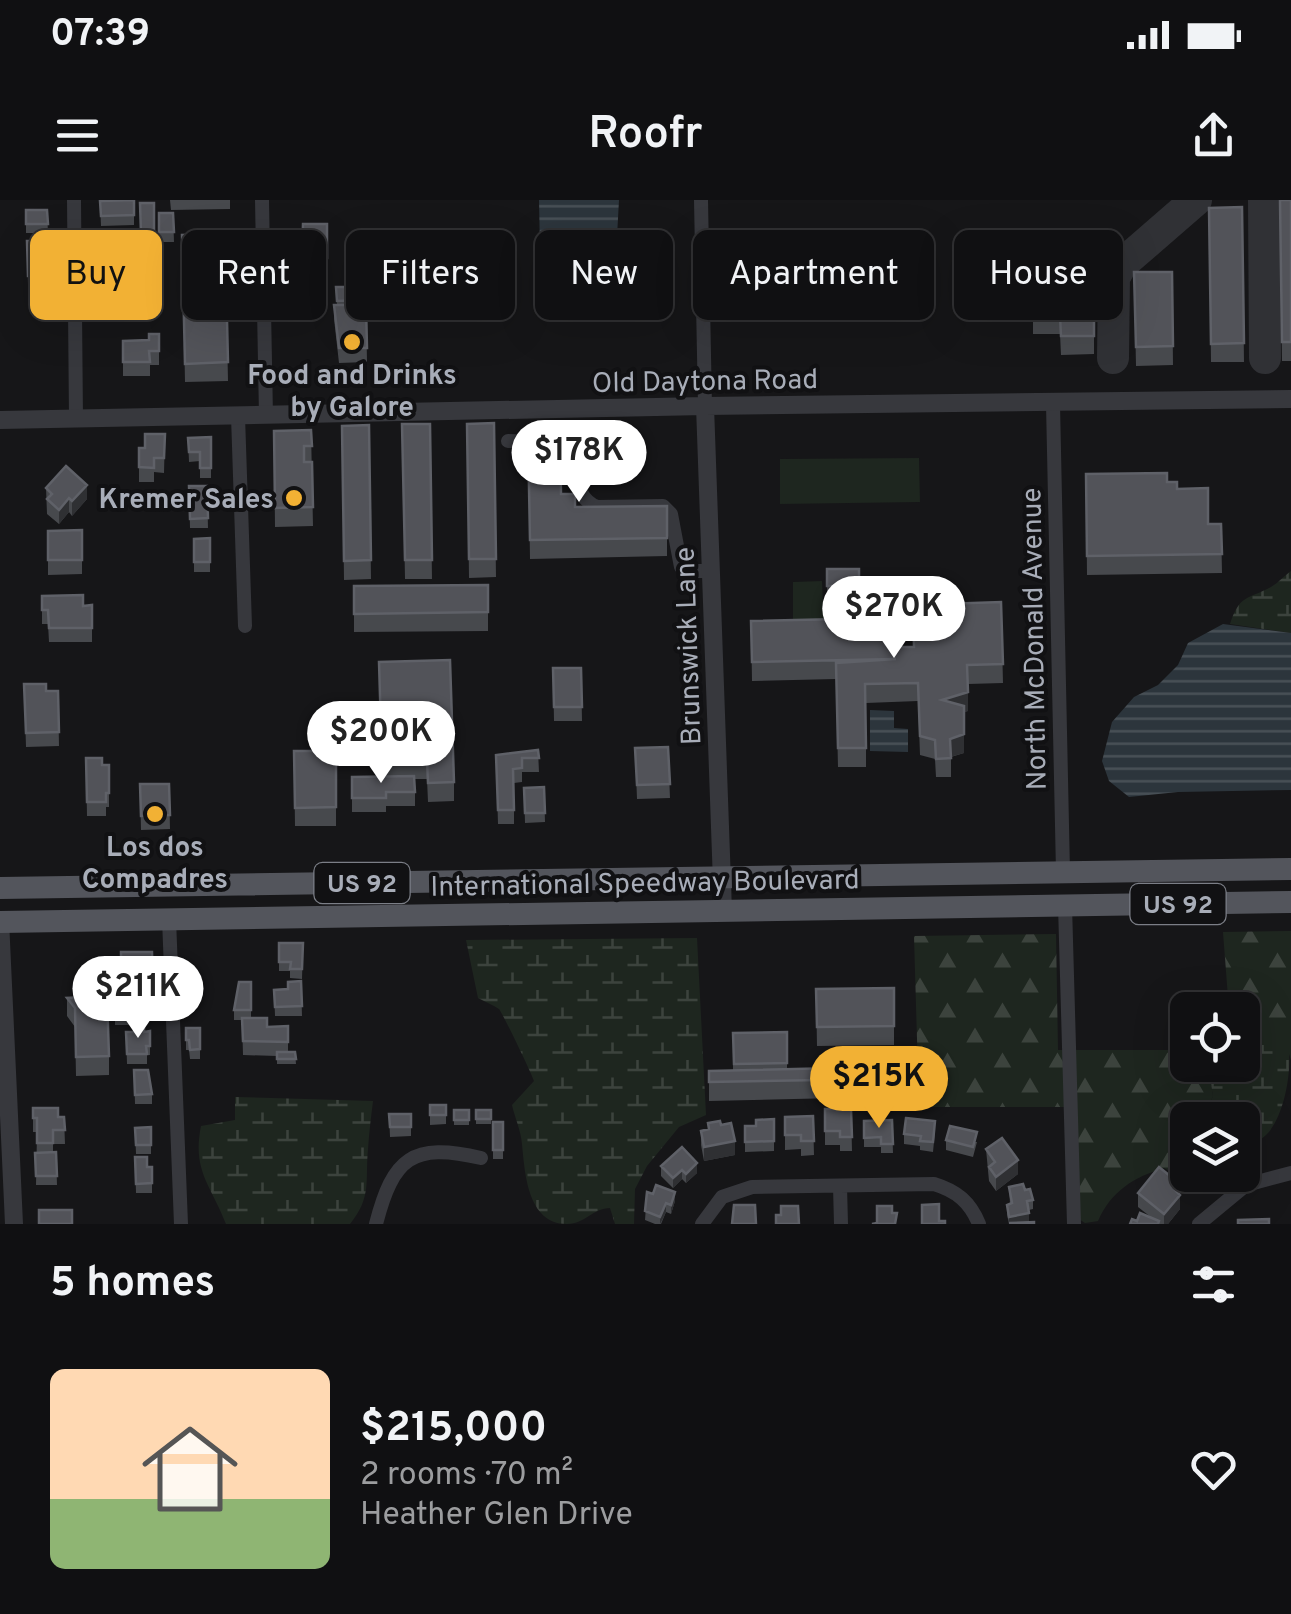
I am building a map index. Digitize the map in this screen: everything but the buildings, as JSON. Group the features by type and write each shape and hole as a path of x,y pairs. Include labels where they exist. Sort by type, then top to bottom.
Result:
{"main road":[{"name":"International Speedway Boulevard","path":"0,888 1291,868"},
{"path":"1015,906 1046,893 1064,872"},
{"path":"1065,906 1085,884 1114,872"},
{"name":"International Speedway Boulevard","path":"0,921 1291,902"}],"street":[{"path":"74,200 76,419"},
{"path":"262,200 266,416"},
{"name":"Brunswick Lane","path":"701,200 704,406 723,911"},
{"name":"Old Daytona Road","path":"0,420 1291,399"},
{"name":"North McDonald Avenue","path":"1053,404 1064,872"},
{"path":"238,416 245,626"},
{"path":"508,440 566,443 576,458 578,492 587,503 597,507 663,506 671,514 680,567 711,571"},
{"path":"1065,906 1074,1224"},
{"path":"169,919 181,1224"},
{"path":"0,921 9,1212"},
{"path":"376,1224 397,1166 412,1158 450,1151 481,1158"},
{"path":"1199,1224 1246,1185 1291,1173"},
{"path":"702,1224 711,1208 734,1190 934,1184 961,1196 973,1208 979,1224"},
{"path":"840,1186 841,1224"}],"green space":[{"path":"919,458 920,502 780,504 780,459"},
{"path":"1291,571 1291,633 1230,624 1241,603"},
{"path":"822,581 823,603 862,603 863,623 793,624 793,582"},
{"path":"1291,931 1291,1060 1289,1054 1260,1051 1260,992 1228,992 1223,932"},
{"path":"1056,934 1058,1050 1063,1050 1065,1107 919,1107 914,936"},
{"path":"697,938 706,1115 679,1127 647,1166 635,1189 634,1224 615,1224 610,1208 573,1223 554,1222 536,1206 531,1194 512,1105 534,1081 499,1009 478,998 466,940"},
{"path":"1260,1045 1274,1045 1289,1054 1284,1101 1275,1124 1261,1139 1260,1102 1210,1102 1211,1084 1260,1082"},
{"path":"1075,1050 1170,1050 1170,1082 1212,1082 1210,1102 1170,1102 1170,1171 1164,1168 1125,1187 1110,1201 1098,1221 1085,1223 1079,1219"},
{"path":"235,1097 373,1101 365,1197 350,1224 226,1224 204,1177 199,1142 201,1126 235,1120"}],"shaded area":[{"path":"539,200 619,200 617,230 540,230"},
{"path":"1223,624 1291,633 1291,790 1129,797 1109,781 1102,761 1112,722 1134,697 1158,685 1178,665 1188,643"},
{"path":"870,710 894,711 894,728 908,729 908,752 870,751"}],"taxiway":[{"path":"1113,358 1114,278 1121,265 1196,200"},
{"path":"1264,200 1265,358"}],"place":[{"name":"Food and Drinks by Galore","path":"352,342"},
{"name":"Kremer Sales","path":"294,498"},
{"name":"Los dos Compadres","path":"155,814"}]}
